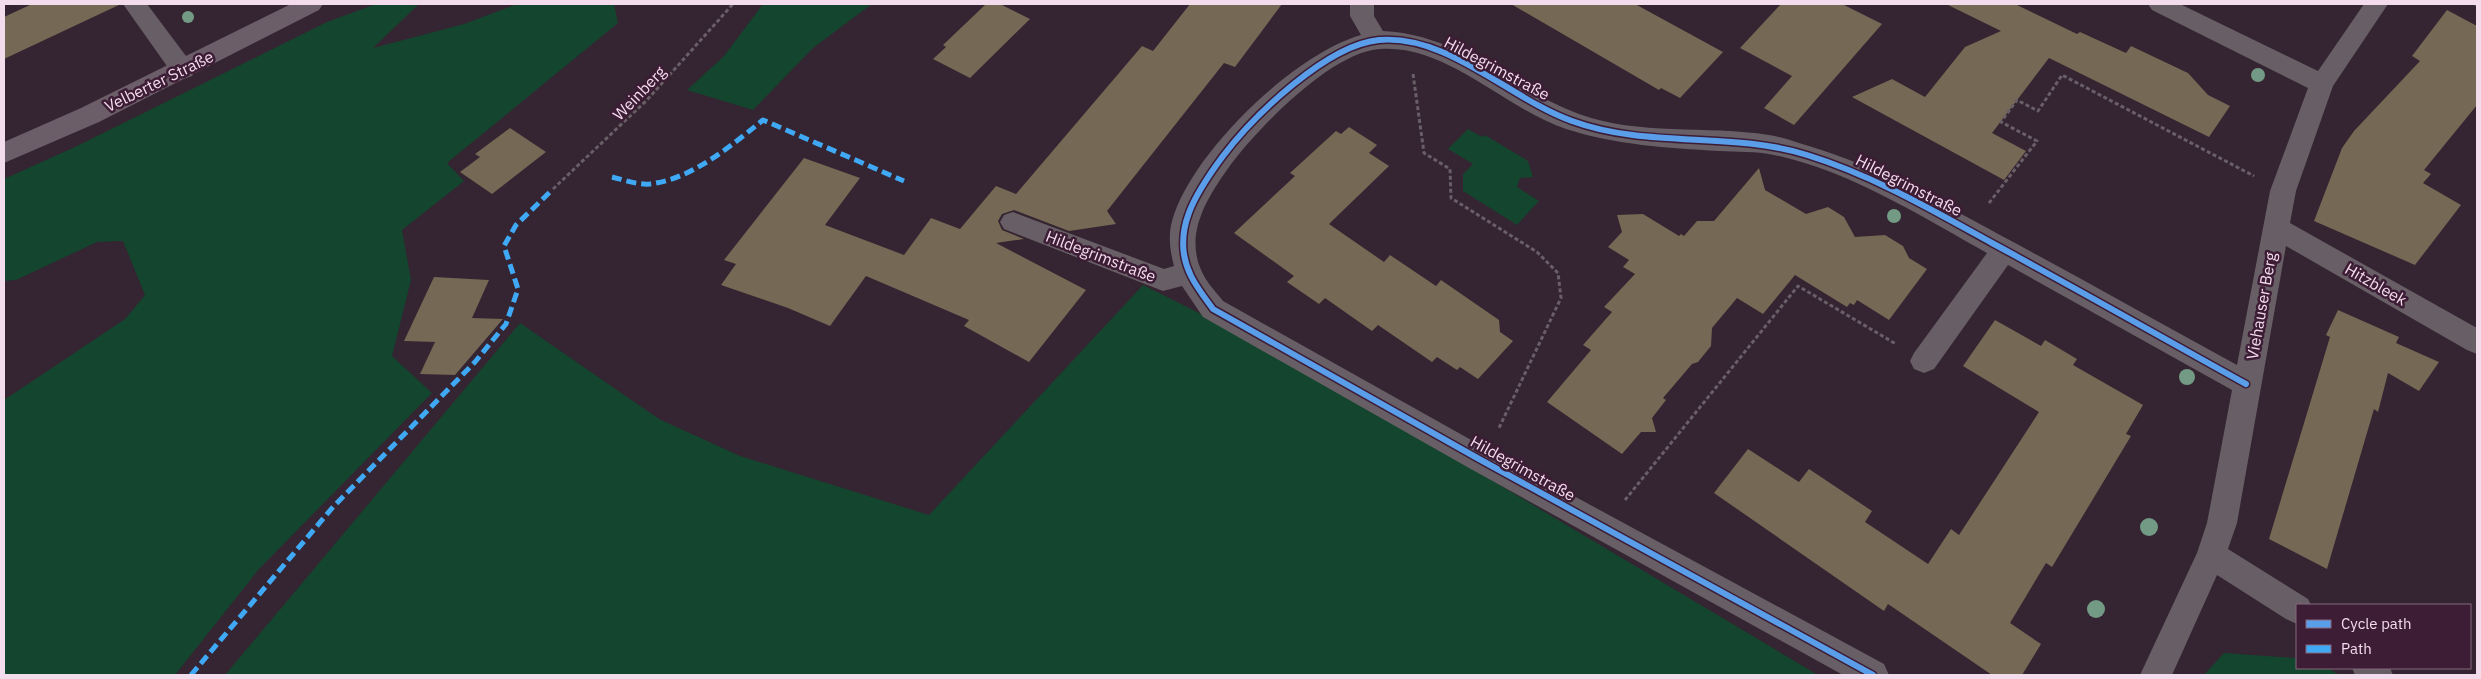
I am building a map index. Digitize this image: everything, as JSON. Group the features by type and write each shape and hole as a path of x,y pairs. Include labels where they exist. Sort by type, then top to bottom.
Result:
{"main road":[{"name":"Velberter Straße","path":"4,153 90,115 183,70 310,4"}],"street":[{"path":"135,4 183,70"},
{"path":"1362,4 1362,16 1376,40"},
{"path":"2160,4 2322,84"},
{"name":"Viehauser Berg","path":"2156,675 2212,555 2222,523 2246,384 2283,191 2322,84 2376,4"},
{"name":"Hildegrimstraße","path":"1873,675 1479,460 1213,309 1189,273 1180,242 1189,205 1229,148 1276,99 1328,60 1352,48 1376,40 1418,43 1451,56 1532,104 1572,121 1615,134 1778,146 1863,174 1969,230 2246,384"},
{"name":"Hildegrimstraße","path":"1013,222 1163,280 1189,273"},
{"name":"Hitzbleek","path":"2275,227 2477,342"},
{"path":"1924,361 2004,250"},
{"path":"2212,555 2296,608"}],"path":[{"path":"1969,230 2037,142 2001,122 2017,100 2038,111 2062,74 2283,191"},
{"path":"1603,527 1798,286 1924,361"}],"green space":[{"path":"376,4 419,4 373,48 464,24 517,4 614,4 618,23 447,163 464,181 402,230 411,280 392,356 432,393 259,569 175,675 4,675 4,400 125,319 145,295 123,241 97,242 16,280 4,281 4,179 75,147 327,22"},
{"path":"763,4 872,4 813,48 753,110 687,90 724,56"},
{"path":"1468,129 1482,137 1485,135 1528,161 1533,177 1520,178 1517,187 1539,201 1517,225 1463,191 1463,174 1473,164 1448,149"},
{"path":"1143,285 1207,317 1471,468 1818,675 225,675 520,323 659,419 740,456 929,515"},
{"path":"2224,653 2296,658 2296,669 2330,669 2339,675 2204,675"}],"building":[{"path":"32,4 121,4 4,59 4,17"},
{"path":"986,4 1000,4 1030,19 970,78 933,59 946,47 943,45"},
{"path":"1190,4 1282,4 1235,67 1224,63 1107,211 1116,224 1069,231 1014,210 1002,214 998,221 1002,230 1024,239 996,243 1086,290 1029,362 964,326 969,320 866,276 830,326 788,308 721,285 736,264 724,260 804,158 860,178 825,225 904,255 931,218 960,229 996,186 1016,194 1142,46 1153,51"},
{"path":"1511,4 1635,4 1723,52 1680,98 1661,88 1659,90"},
{"path":"1781,4 1842,4 1882,24 1794,125 1764,108 1792,76 1740,48"},
{"path":"1946,4 2015,4 2077,34 2080,32 2126,53 2131,46 2188,73 2208,95 2230,106 2209,137 2049,58 1992,133 2026,151 2004,180 1852,97 1892,79 1925,97 1965,47 2001,31"},
{"path":"2447,10 2477,26 2477,105 2424,170 2431,174 2423,183 2461,205 2415,265 2314,221 2342,148 2354,131 2420,61 2412,56"},
{"path":"1349,127 1377,145 1369,153 1389,166 1329,224 1384,262 1390,255 1436,286 1441,280 1499,320 1500,332 1513,341 1478,379 1460,367 1457,370 1437,357 1432,362 1378,325 1372,331 1325,298 1319,304 1287,282 1294,276 1234,233 1295,176 1290,173 1336,131 1341,134"},
{"path":"510,128 546,152 492,194 460,172 480,157 475,154"},
{"path":"1759,168 1765,190 1806,214 1828,207 1844,217 1855,237 1885,235 1903,246 1909,258 1927,269 1889,320 1857,300 1854,305 1850,303 1847,307 1795,275 1763,314 1737,298 1712,328 1711,346 1698,362 1692,364 1663,398 1666,400 1652,418 1656,432 1641,432 1622,454 1547,402 1591,350 1583,345 1612,312 1604,307 1635,274 1623,267 1629,260 1608,247 1622,232 1617,215 1643,214 1679,236 1681,234 1684,236 1697,221 1714,221"},
{"path":"434,277 489,280 472,318 503,319 455,375 420,374 435,342 404,341"},
{"path":"2338,310 2399,337 2396,343 2439,362 2419,391 2388,373 2378,412 2374,409 2327,569 2269,539 2330,337 2326,335"},
{"path":"1995,320 2041,346 2045,340 2077,359 2073,365 2143,405 2126,434 2131,436 2052,567 2046,563 2010,623 2041,644 2022,675 1992,675 1888,604 1884,611 1714,493 1748,449 1799,482 1809,469 1872,511 1865,522 1928,564 1951,529 1959,535 2039,412 1963,366"}],"marked path":[{"path":"612,177 646,184 665,181 710,159 763,120 904,181"},
{"path":"191,675 333,507 475,362 506,324 518,289 504,246 516,225 553,189"}],"cycle path":[{"path":"1873,675 1479,459 1213,309 1188,270 1183,253 1185,221 1198,193 1239,136 1296,83 1317,67 1339,54 1360,44 1379,40 1404,41 1428,47 1453,57 1548,111 1590,127 1649,137 1768,144 1839,166 1895,191 2246,384"}]}
